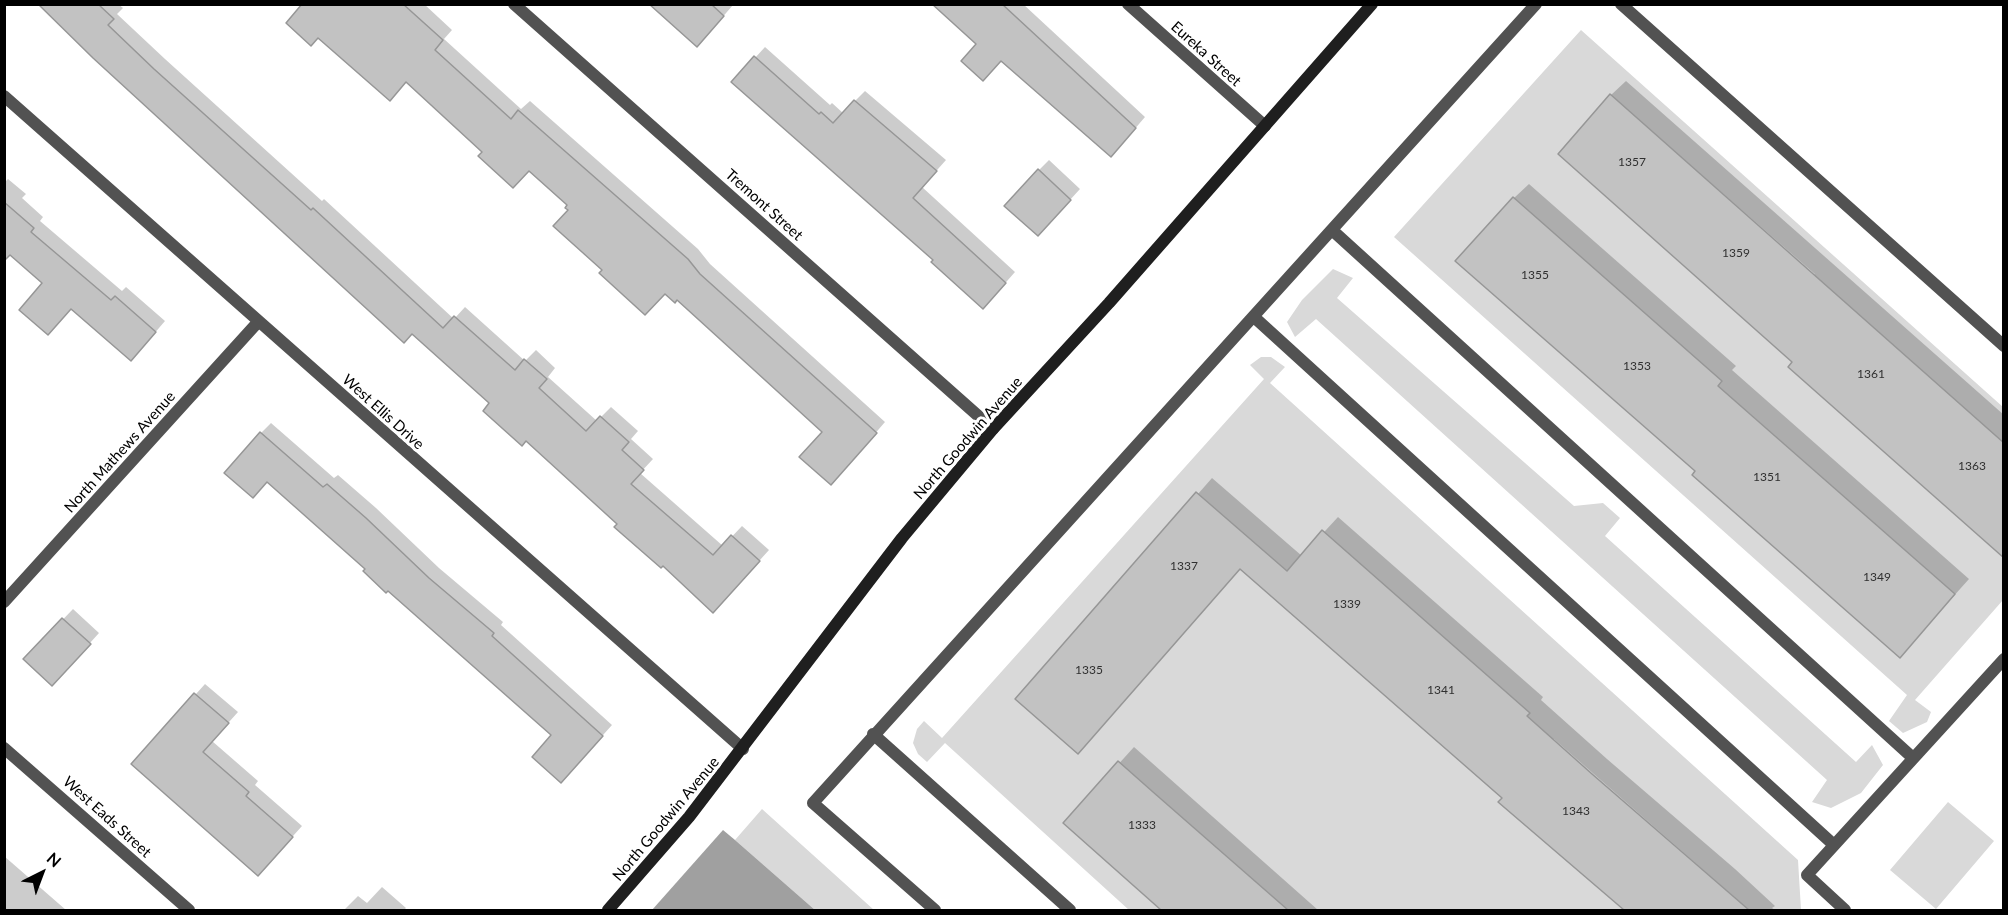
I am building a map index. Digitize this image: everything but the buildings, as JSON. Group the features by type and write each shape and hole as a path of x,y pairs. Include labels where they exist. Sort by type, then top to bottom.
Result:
{"street":[{"name":"Tremont Street","path":"514,4 993,429"},
{"name":"Eureka Street","path":"1128,4 1264,126"},
{"name":"North Goodwin Avenue","path":"608,910 689,817 902,538 993,429 1109,303 1372,4"},
{"path":"935,910 813,803 873,734 1536,4"},
{"path":"1621,4 2004,346"},
{"name":"West Ellis Drive","path":"4,96 743,749"},
{"path":"1332,230 1913,758"},
{"path":"1254,317 1834,845"},
{"name":"North Mathews Avenue","path":"4,602 258,322"},
{"path":"1845,910 1807,875 2004,659"},
{"path":"873,734 1070,910"},
{"name":"West Eads Street","path":"4,748 189,910"}],"shaded area":[{"path":"1581,30 2003,407 2003,443 1845,303 1788,367 1997,552 2003,544 2003,600 1915,700 1931,712 1927,722 1903,733 1889,721 1907,695 1394,237","holes":["1610,95 1815,274 1762,335 1558,154","1455,261 1722,381 1666,446","1748,412 1955,594 1900,658 1692,474"]},
{"path":"1333,269 1353,278 1337,298 1574,506 1603,503 1620,518 1605,536 1856,762 1872,745 1883,765 1861,793 1831,808 1812,802 1827,780 1316,319 1295,337 1287,322 1302,300"},
{"path":"1261,357 1271,357 1285,367 1270,383 1798,860 1801,910 1749,910 1554,739 1499,802 1624,910 1288,910 1118,761 1063,823 1161,910 1129,910 945,743 927,762 918,754 913,743 917,729 924,721 942,738 1264,379 1250,365","holes":["1196,492 1259,547 1078,754 1049,661"]},
{"path":"1948,802 1994,841 1936,909 1890,870"},
{"path":"762,809 874,910 815,910 735,840"},
{"path":"723,830 735,840 815,910 652,910"}]}
